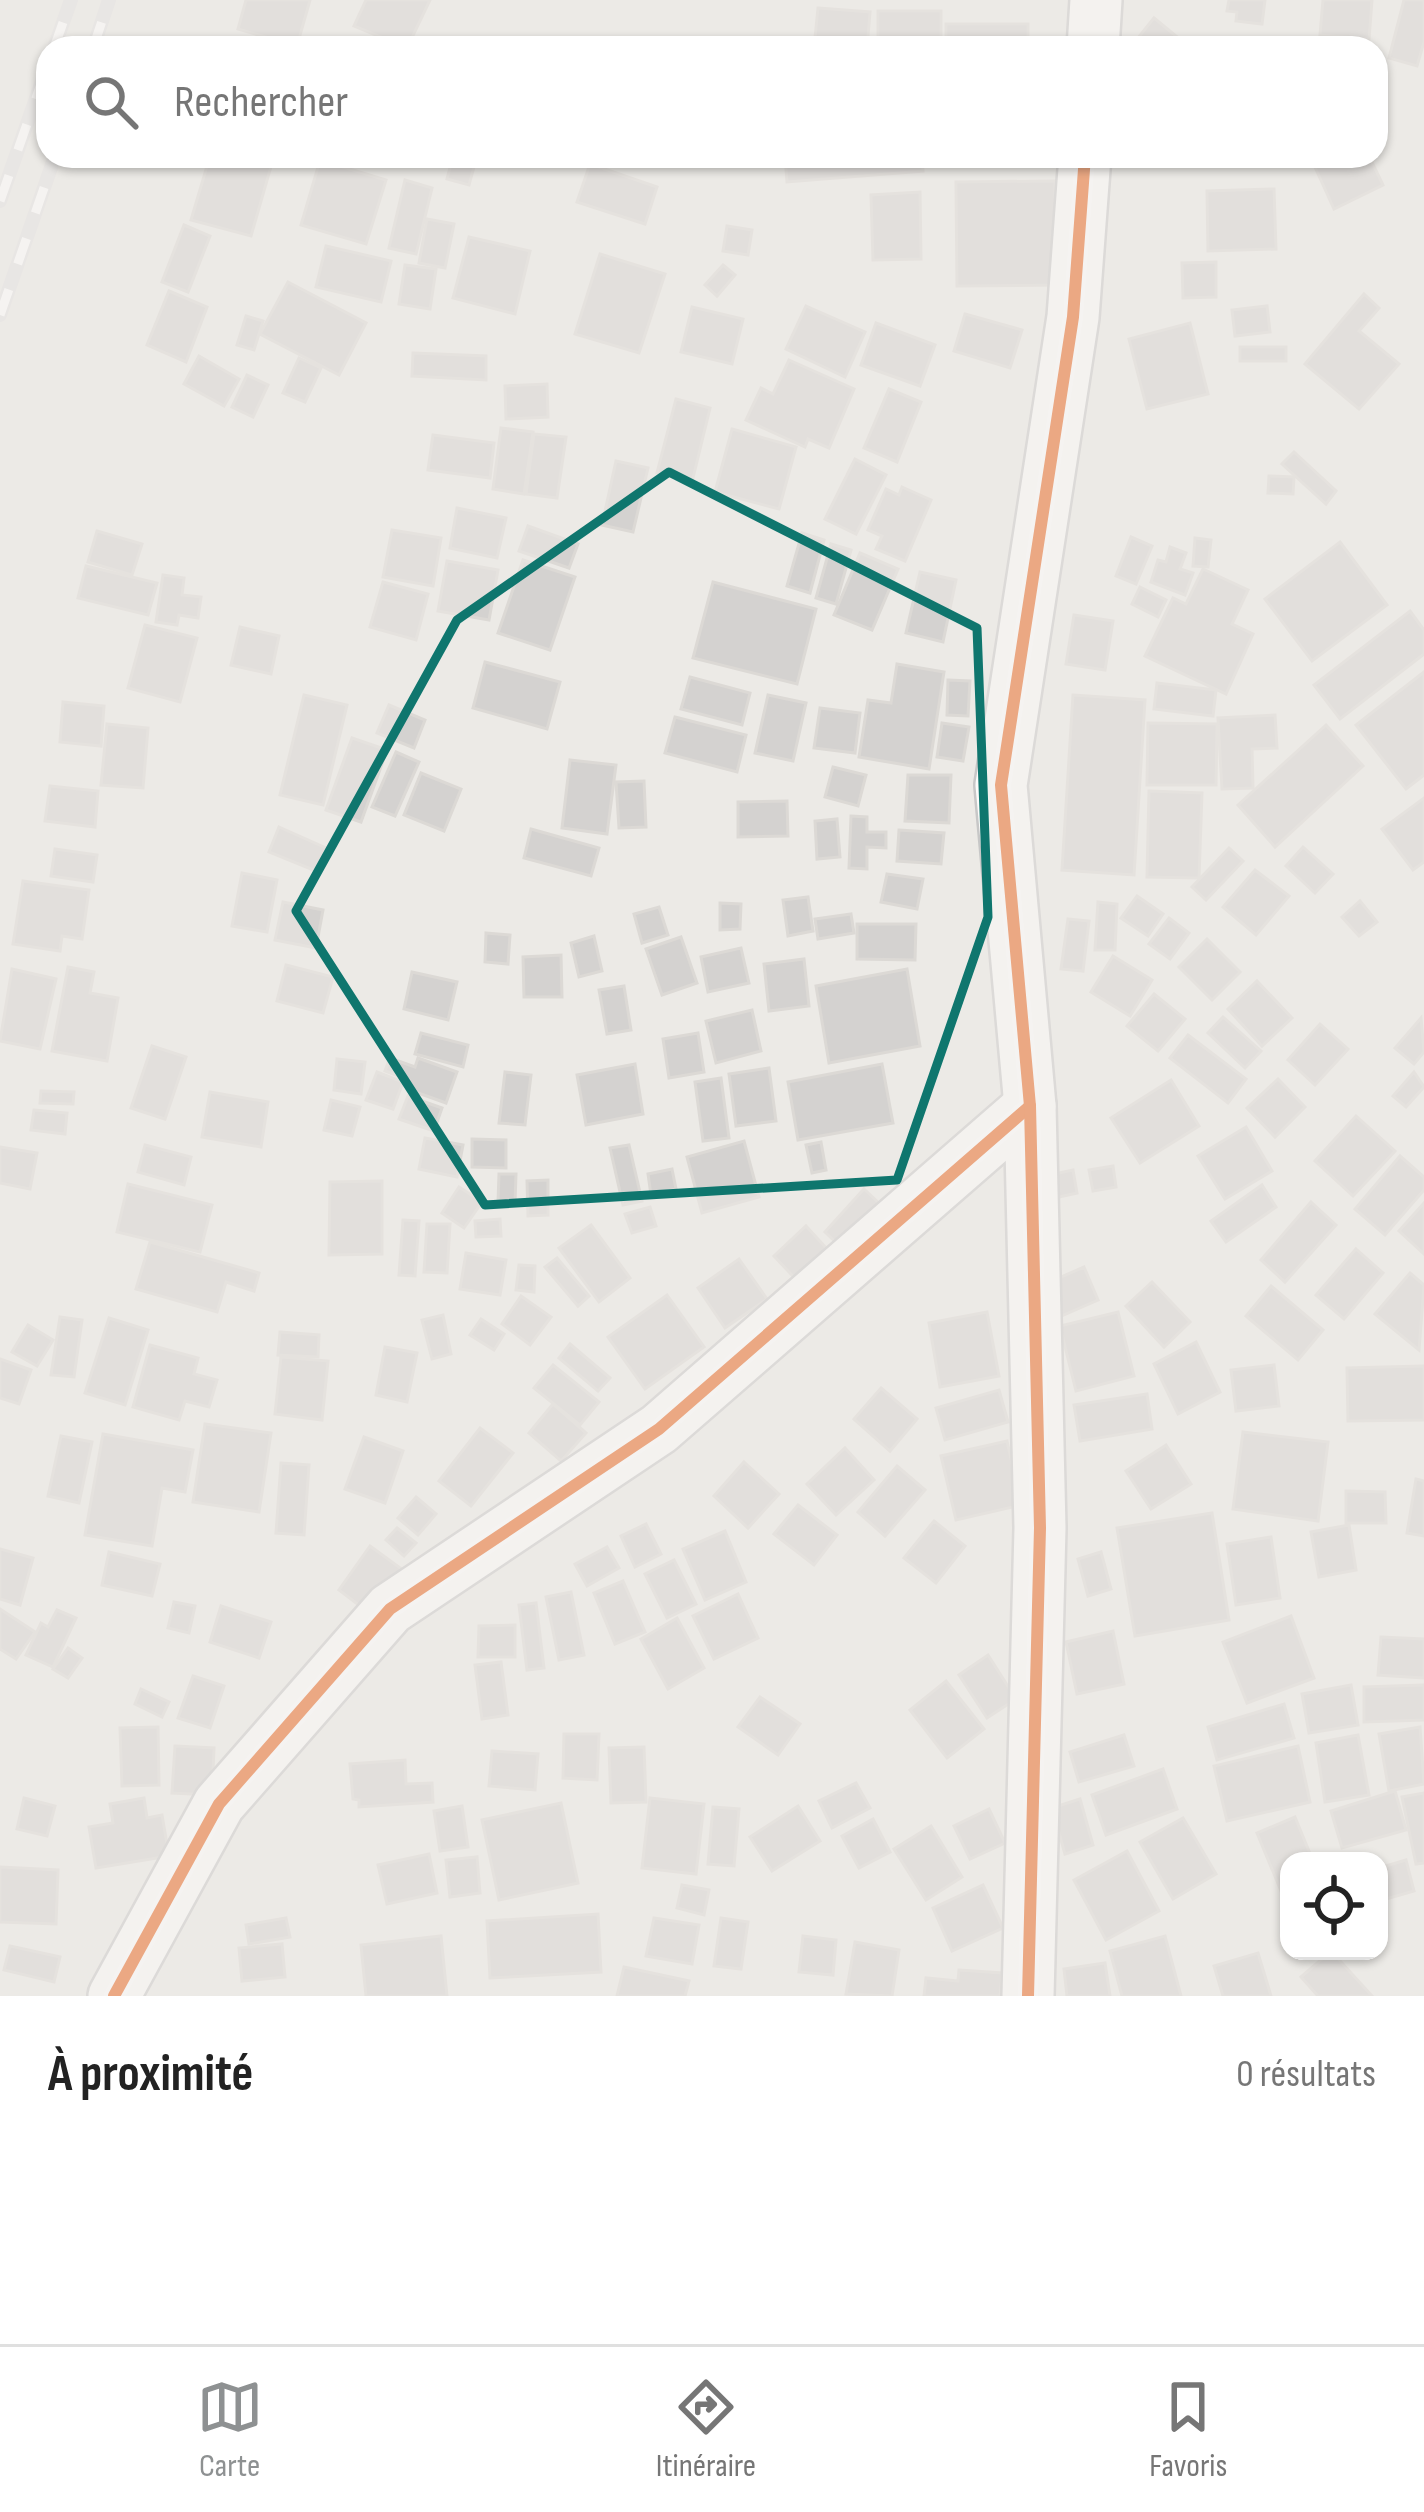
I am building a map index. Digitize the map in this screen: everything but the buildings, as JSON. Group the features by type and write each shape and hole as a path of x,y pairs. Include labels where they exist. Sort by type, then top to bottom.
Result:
{"street":[{"path":"1094,36 1096,0"},
{"path":"1028,1996 1040,1528 1030,1106 1001,784 1073,317 1084,168"},
{"path":"114,1996 219,1804 390,1610 659,1429 1030,1106"}],"highlighted area":[{"path":"669,472 977,628 988,917 897,1180 485,1205 296,911 457,620"}],"railway":[{"path":"58,36 71,0"},
{"path":"97,36 109,0"},
{"path":"0,201 36,98"},
{"path":"0,315 51,168"}],"cycle path":[{"path":"1028,1996 1040,1528 1030,1106 1001,785 1073,317 1084,168"},
{"path":"114,1996 219,1804 390,1609 659,1429 1030,1106"}]}
